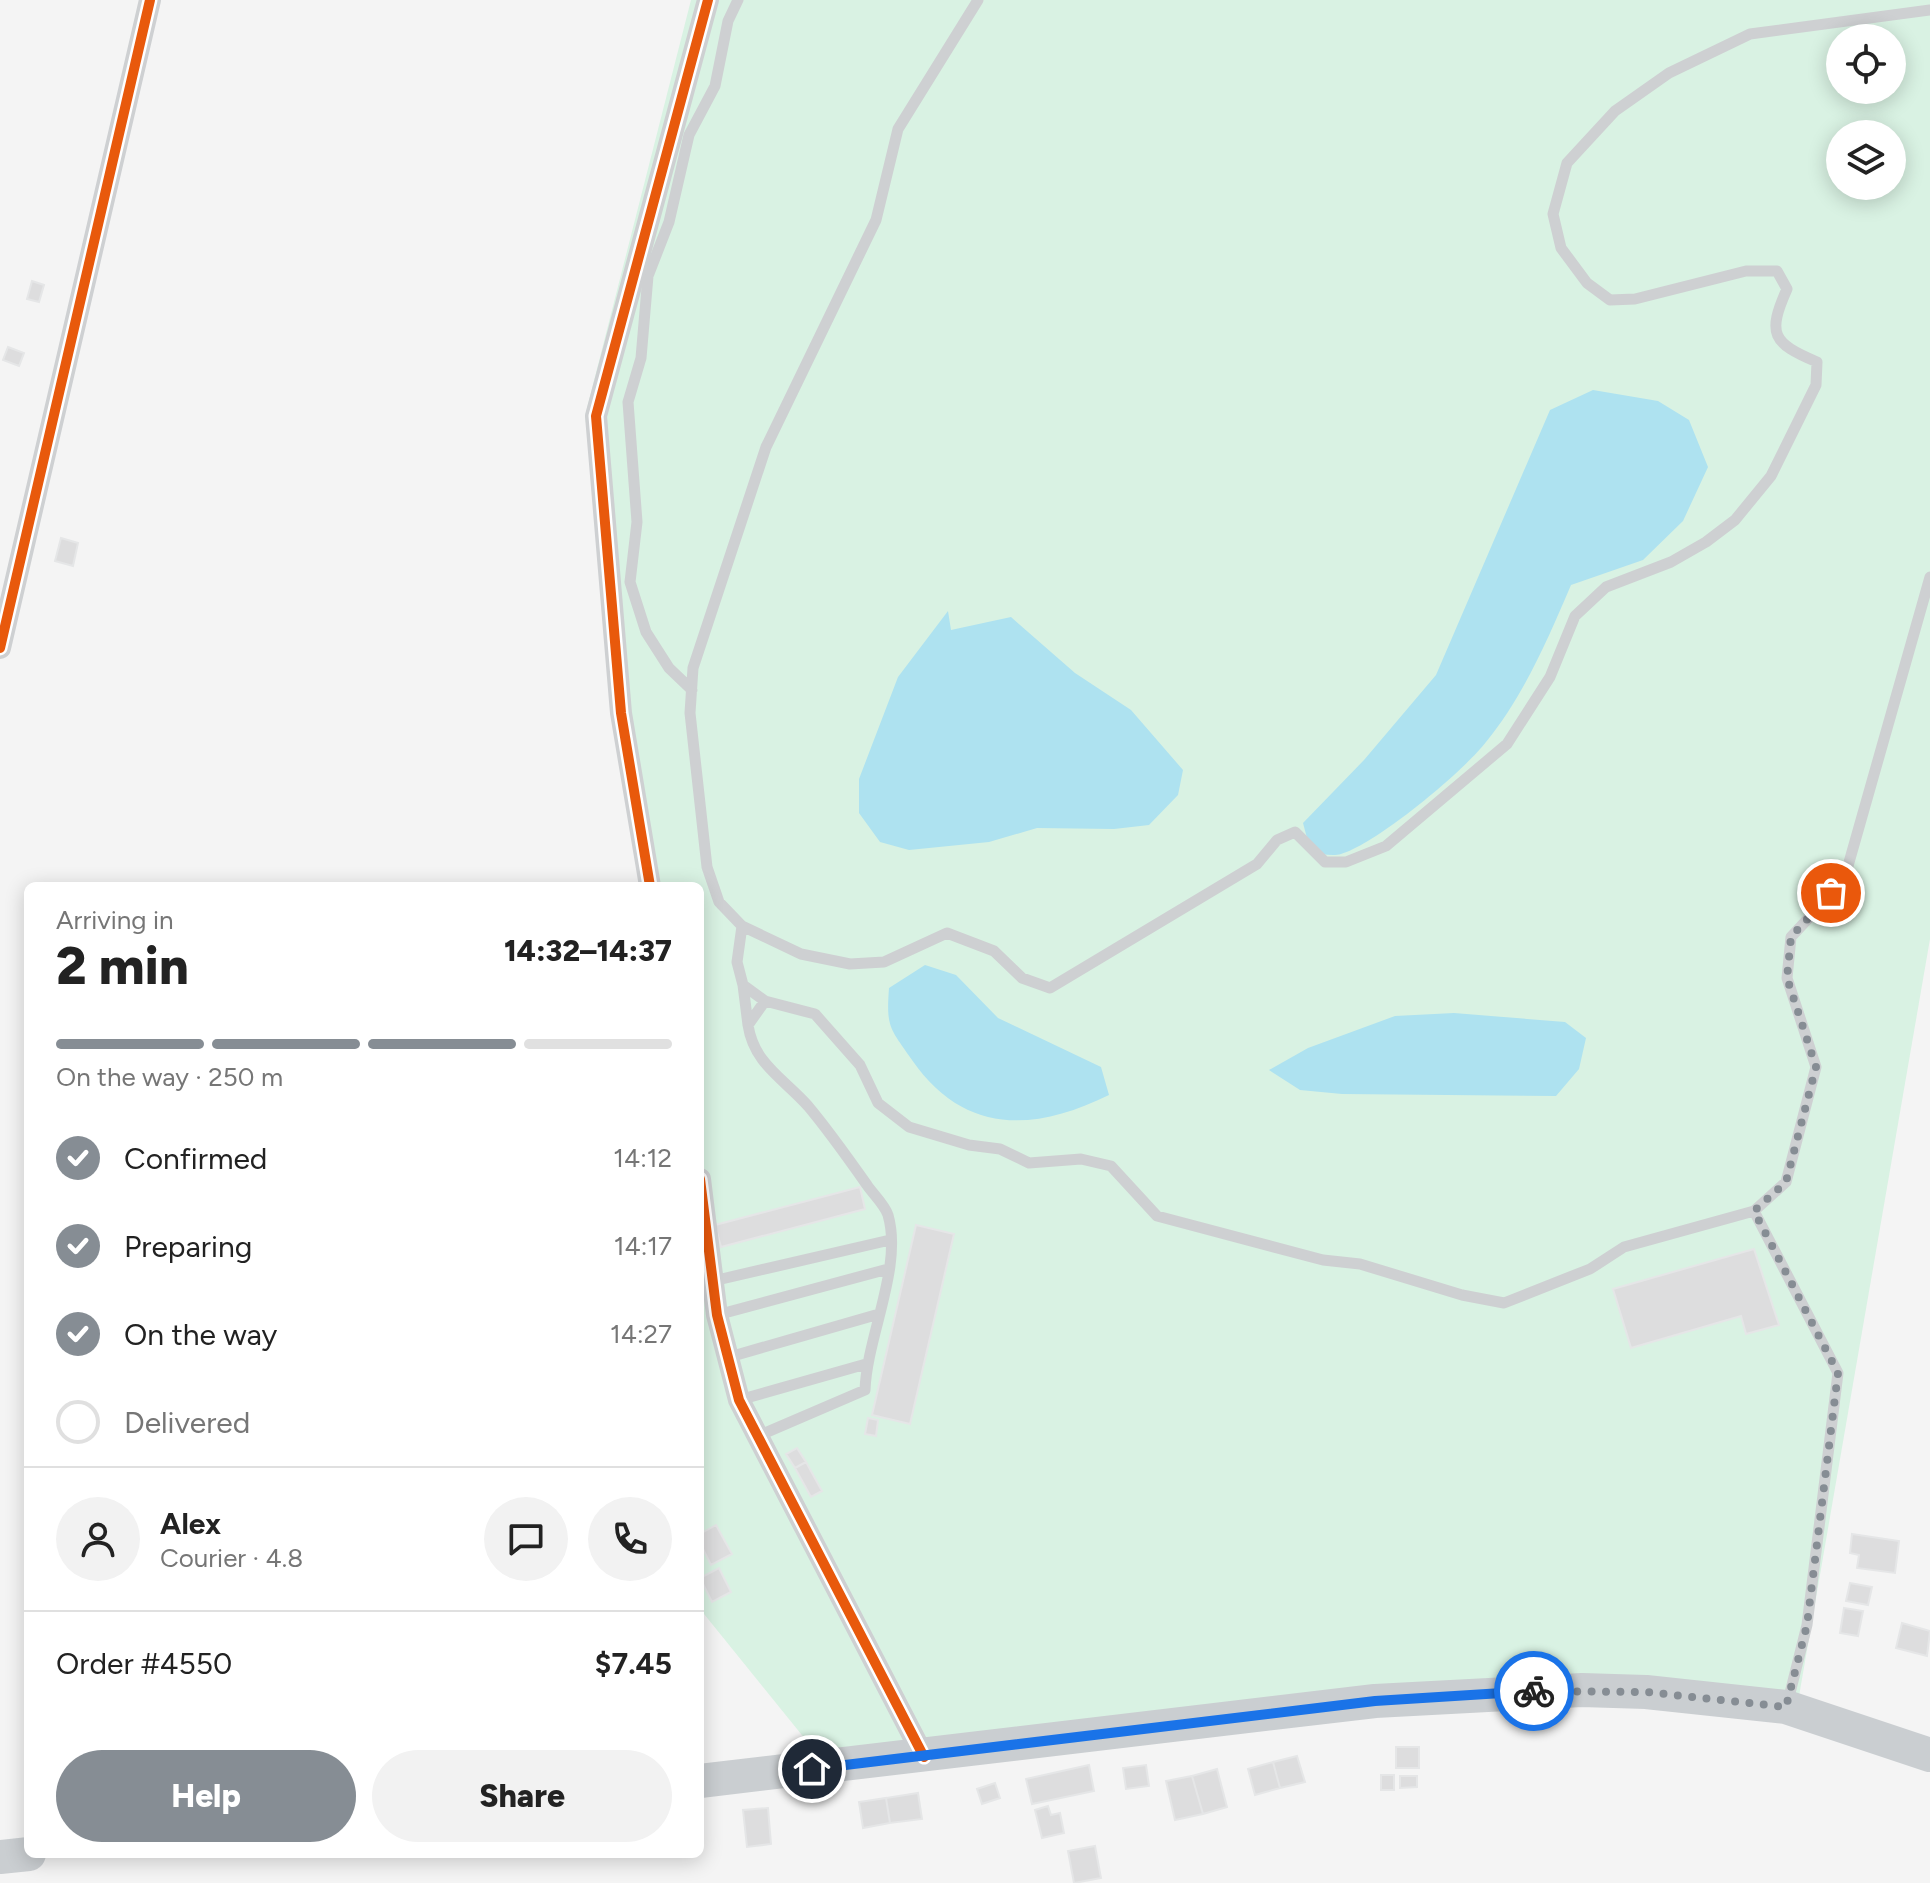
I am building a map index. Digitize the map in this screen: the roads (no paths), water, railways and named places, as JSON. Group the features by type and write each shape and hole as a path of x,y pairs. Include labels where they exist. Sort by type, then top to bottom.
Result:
{"main road":[{"path":"704,1781 924,1757 1375,1701 1490,1692 1646,1692 1786,1707 1930,1755"},
{"path":"0,1857 24,1855"}],"street":[{"path":"0,648 150,0"},
{"path":"649,882 621,713 596,416 708,0"},
{"path":"704,1210 717,1315 725,1358 739,1400 924,1757"}],"lane":[{"path":"692,690 669,668 646,632 630,582 637,522 628,439 628,402 641,358 648,276 669,222 689,135 715,86 728,21 738,0"},
{"path":"978,0 898,129 876,220 766,447 693,668 690,713 707,867 719,902 742,926 801,954 850,964 884,962 947,933 994,951 1022,978 1050,988 1257,864 1277,840 1295,832 1325,862 1346,862 1386,846 1507,744 1550,677 1575,616 1606,587 1671,562 1706,542 1735,520 1771,476 1816,385 1817,362 1787,349 1775,333 1774,318 1787,289 1777,271 1714,277 1635,299 1610,300 1587,283 1561,248 1553,214 1567,163 1615,111 1669,73 1750,34 1930,10"},
{"path":"743,985 765,1001 815,1014 860,1065 878,1103 909,1127 969,1145 1000,1149 1029,1163 1081,1159 1111,1166 1157,1216 1323,1260 1360,1264 1462,1295 1504,1303 1590,1269 1624,1247 1754,1211 1786,1182 1816,1067 1787,978 1791,937 1844,880 1930,577"},
{"path":"742,926 737,962 751,1046 764,1065 807,1105 887,1213 890,1240 888,1269 866,1364 865,1390 758,1436"},
{"path":"748,1025 765,1001"},
{"path":"1754,1211 1838,1373 1807,1625 1786,1707"},
{"path":"713,1281 890,1240"},
{"path":"717,1315 888,1269"},
{"path":"725,1358 879,1314"},
{"path":"739,1400 866,1364"}],"water":[{"path":"1593,390 1658,401 1689,420 1708,467 1683,521 1643,560 1571,585 1544,647 1512,706 1486,742 1459,771 1418,806 1356,848 1337,855 1311,853 1303,823 1364,760 1436,675 1550,410"},
{"path":"948,611 951,630 1011,617 1075,673 1131,710 1183,770 1178,795 1149,825 1114,829 1037,828 989,842 909,850 880,842 859,813 859,779 898,677"},
{"path":"925,965 956,975 998,1018 1101,1067 1109,1095 1054,1116 1027,1120 1002,1120 977,1114 954,1102 932,1085 912,1060 894,1034 889,1020 889,988"},
{"path":"1454,1013 1565,1022 1586,1038 1579,1069 1556,1096 1342,1094 1300,1090 1269,1070 1308,1048 1395,1016"}]}
